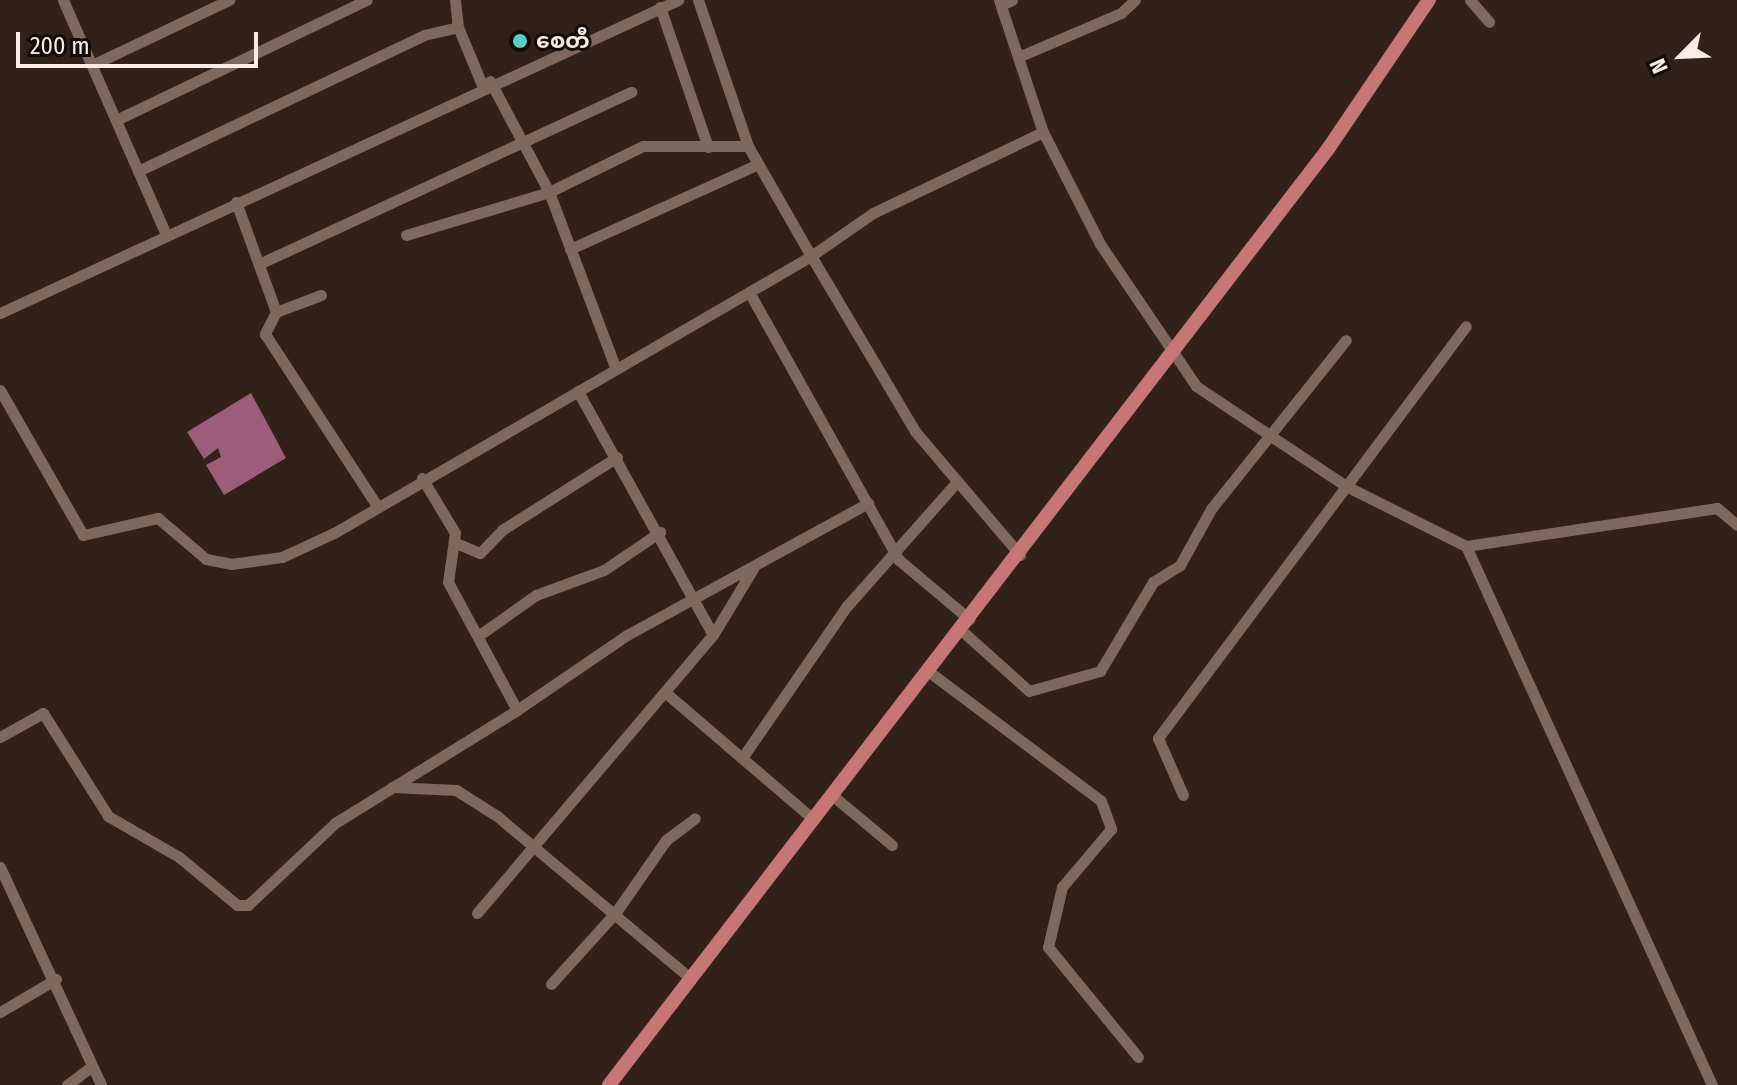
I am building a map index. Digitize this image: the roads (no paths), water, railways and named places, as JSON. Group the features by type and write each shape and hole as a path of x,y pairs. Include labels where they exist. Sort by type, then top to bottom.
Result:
{"main road":[{"path":"609,1085 1175,350 1429,0"}],"street":[{"path":"63,0 165,232"},
{"path":"92,65 229,0"},
{"path":"116,120 367,0"},
{"path":"455,0 458,27 486,83 523,140 549,192 616,369"},
{"path":"0,313 165,232 443,113 486,83 678,0"},
{"path":"698,0 748,146 811,256 954,485 1020,555"},
{"path":"1018,57 1121,13 1135,0"},
{"path":"1470,0 1489,22"},
{"path":"1004,2 1043,132 1100,244 1175,350 1196,386 1346,486 1466,546 1717,508 1737,525"},
{"path":"660,7 708,147"},
{"path":"138,171 424,35 458,27"},
{"path":"261,263 631,92"},
{"path":"0,390 83,535 158,518 206,559 231,564 308,547 422,478 811,256 873,213 1043,132"},
{"path":"406,235 549,192 643,146 748,146"},
{"path":"570,249 758,164"},
{"path":"236,202 261,263 276,312"},
{"path":"749,292 893,548 914,576 1029,691 1100,671 1153,582 1180,565 1211,509 1271,438 1346,340"},
{"path":"321,295 276,312 265,334 377,506"},
{"path":"1183,795 1158,738 1466,326"},
{"path":"578,391 698,598 713,635"},
{"path":"456,543 480,553 502,530 617,457"},
{"path":"422,478 456,543 448,582 517,710"},
{"path":"742,758 761,720 893,548 954,485"},
{"path":"0,737 43,713 108,816 179,857 237,905 248,905 335,823 517,710 627,635 868,503"},
{"path":"478,636 536,595 604,570 660,532"},
{"path":"1466,546 1712,1085"},
{"path":"477,913 540,846 713,635 754,567"},
{"path":"928,671 1101,801 1111,829 1062,887 1048,947 1138,1057"},
{"path":"666,693 814,820"},
{"path":"392,787 456,790 540,846 691,979"},
{"path":"832,795 892,845"},
{"path":"551,984 616,912 666,840 695,818"},
{"path":"0,867 5,887 56,979 101,1085"},
{"path":"0,1012 56,979"},
{"path":"67,1085 91,1067"}],"place":[{"name":"စေတီ","path":"520,41"}]}
